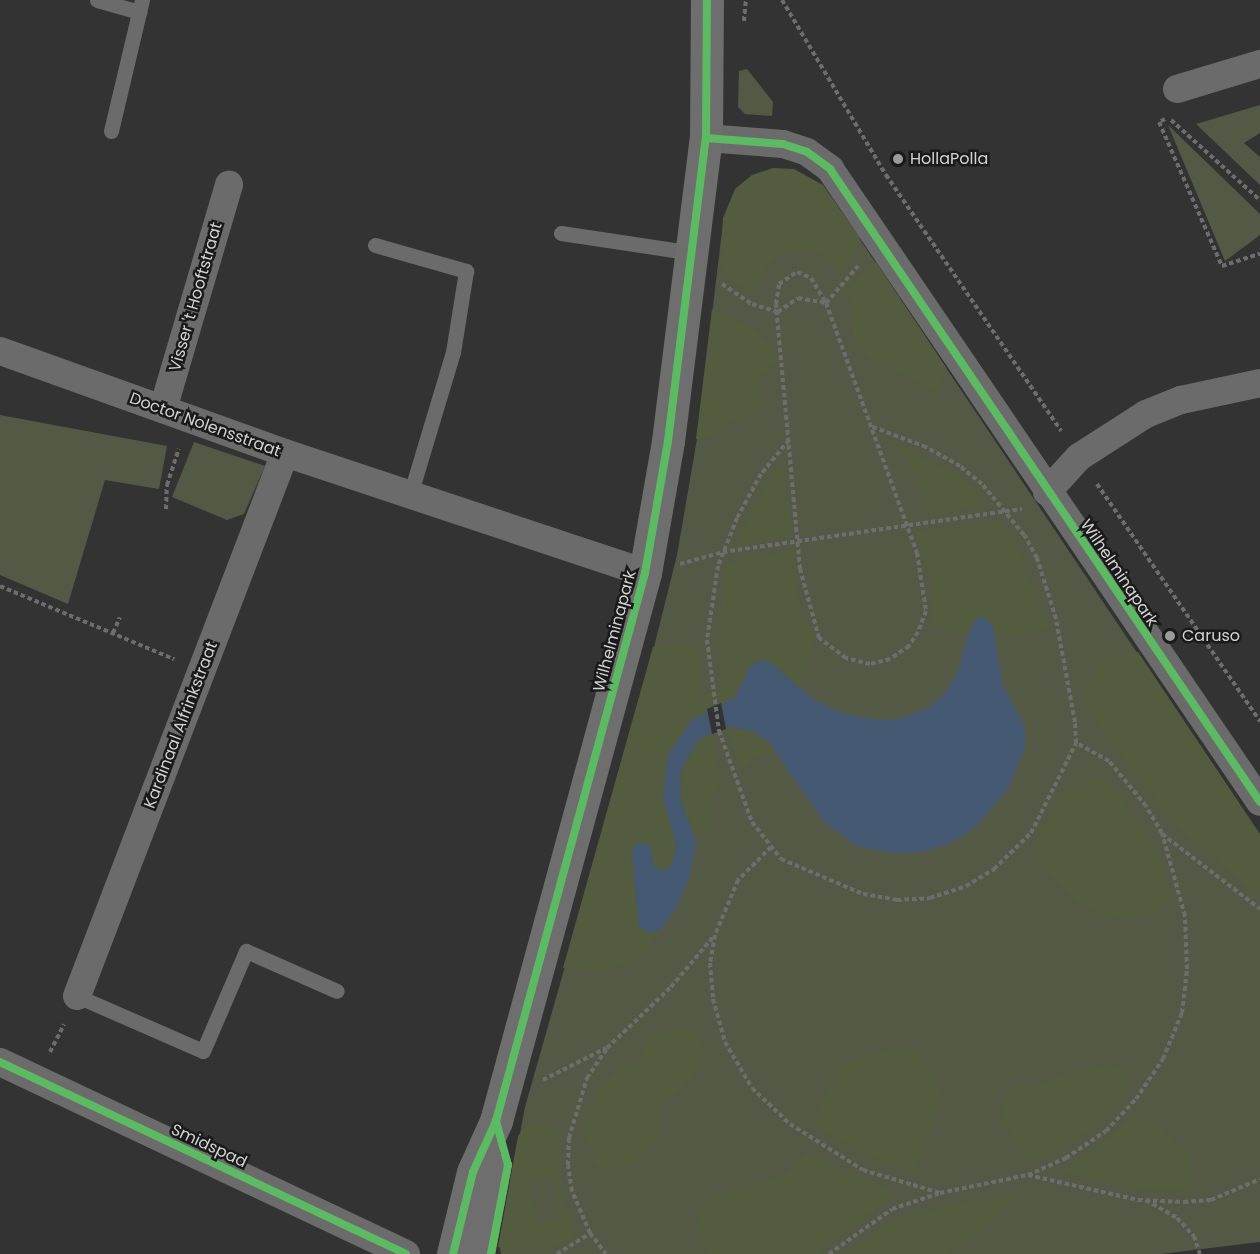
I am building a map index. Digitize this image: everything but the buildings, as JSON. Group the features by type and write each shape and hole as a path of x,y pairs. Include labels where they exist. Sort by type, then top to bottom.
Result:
{"street":[{"name":"Wilhelminapark","path":"453,1254 472,1172 496,1121 645,573 668,441 706,138 707,0"},
{"path":"1177,89 1260,64"},
{"name":"Wilhelminapark","path":"706,138 783,144 807,152 830,169 1047,492 1260,802"},
{"name":"Visser 't Hooftstraat","path":"176,413 229,184"},
{"name":"Doctor Nolensstraat","path":"0,351 285,453 645,573"},
{"path":"1047,492 1079,457 1146,414 1181,400 1260,383"},
{"name":"Kardinaal Alfrinkstraat","path":"77,996 285,453"},
{"name":"Smidspad","path":"0,1062 406,1254"},
{"name":"Wilhelminapark","path":"478,1254 494,1177 496,1121"}],"lane":[{"path":"97,0 140,6 111,130"},
{"path":"561,233 693,253"},
{"path":"375,245 466,271 453,352 410,495"},
{"path":"77,996 203,1051 246,951 337,991"}],"path":[{"path":"744,21 746,0"},
{"path":"782,0 885,175 1260,721"},
{"path":"1177,89 1158,93 1168,118 1260,200"},
{"path":"1168,118 1159,122 1222,266 1260,254"},
{"path":"826,303 879,239"},
{"path":"693,253 728,288 752,304 778,312"},
{"path":"797,272 811,278 826,303 917,553 926,611 909,646 890,659 870,664 846,658 819,638 800,569 778,312 779,284 797,272"},
{"path":"778,312 798,298 826,303"},
{"path":"166,509 176,413"},
{"path":"789,440 761,474 723,552 707,640 713,694 723,742 752,822 781,859 863,894 897,900 930,898 966,886 994,869 1031,833 1076,743 1056,619 1037,558 1006,513 982,484 960,466 926,447 870,426"},
{"path":"645,573 723,552 1006,513"},
{"path":"0,586 202,671"},
{"path":"113,633 120,617"},
{"path":"829,1254 861,1228 892,1209 940,1193 1028,1175 1066,1158 1106,1131 1136,1099 1163,1059 1182,1013 1187,969 1185,916 1162,833 1146,806 1109,761 1076,743"},
{"path":"1162,833 1260,909"},
{"path":"772,846 738,880 714,935 710,963 713,999 725,1042 752,1088 790,1124 835,1155 863,1170 940,1193"},
{"path":"606,1254 590,1233 572,1191 569,1138 588,1078 607,1048 671,987 714,935"},
{"path":"37,1080 77,996"},
{"path":"507,1076 538,1082 607,1048"},
{"path":"1028,1175 1146,1200 1211,1200 1260,1179"},
{"path":"1146,1200 1177,1218 1194,1236 1200,1254"},
{"path":"557,1254 590,1233"}],"green space":[{"path":"747,69 773,102 772,116 745,114 738,107 739,71"},
{"path":"1260,105 1260,133 1244,143 1260,157 1260,185 1196,124"},
{"path":"1168,125 1260,214 1260,235 1225,261"},
{"path":"773,168 794,169 823,185 860,238 840,272 827,258 811,251 793,250 776,257 758,278 755,296 728,279 720,267 723,218 735,189 752,175"},
{"path":"723,223 859,238 1260,836 1260,1242 1161,1254 501,1254 499,1246 525,1107 641,699 677,555 697,439"},
{"path":"876,262 947,369 938,394 870,358 855,341 848,288"},
{"path":"712,309 752,327 777,355 778,361 760,378 763,410 730,424 711,438 696,439"},
{"path":"0,415 167,446 159,489 105,480 68,604 0,575"},
{"path":"194,442 265,466 244,514 227,520 172,497"},
{"path":"899,444 959,476 979,495 979,507 930,517 921,486"},
{"path":"784,467 793,538 736,546 754,503 777,469"},
{"path":"1001,522 1021,552 1049,630 996,638 993,625 981,615 969,634 929,625 930,594 936,591 913,530"},
{"path":"795,549 801,623 808,623 816,642 800,689 770,662 748,669 735,697 686,726 668,755 663,776 663,798 676,837 671,866 661,871 655,867 647,844 630,852 639,927 648,933 667,925 644,953 623,966 600,972 563,968 653,647 681,644 699,650 702,696 721,692 718,641 726,563"},
{"path":"1138,652 1260,834 1260,898 1174,823 1088,712 1083,691 1096,666 1111,655"},
{"path":"725,726 751,731 776,749 754,759 741,771"},
{"path":"712,731 722,783 713,794 713,826 707,833 695,833 681,803 680,772 692,747"},
{"path":"1091,778 1106,782 1119,791 1161,863 1173,901 1150,916 1107,918 1078,904 1044,868 1033,843 1065,793"},
{"path":"682,1027 693,1032 703,1043 705,1055 699,1072 660,1108 657,1138 638,1161 612,1172 598,1167 592,1160 594,1150 587,1143 583,1128 600,1087 622,1067 631,1063 639,1066 643,1045 655,1032"},
{"path":"906,1045 922,1055 944,1094 915,1175 863,1154 815,1127 818,1105 840,1066 869,1053"},
{"path":"1109,1064 1123,1068 1131,1078 1124,1096 1088,1132 1030,1164 1003,1122 1001,1104 1007,1090 1019,1082 1037,1086 1067,1071"},
{"path":"1134,1115 1157,1123 1187,1152 1194,1173 1187,1191 1136,1190 1063,1173 1064,1167 1098,1146"},
{"path":"539,1122 552,1125 561,1134 561,1187 575,1235 570,1242 545,1251 512,1251 498,1247 518,1136 526,1126","holes":["552,1178 561,1218 538,1223 529,1184"]},
{"path":"808,1153 849,1175 888,1187 890,1197 817,1254 706,1254 698,1226 699,1211 706,1202 725,1191 786,1174"},
{"path":"1018,1194 980,1233 946,1254 844,1254 882,1227 907,1216 972,1199"}],"water":[{"path":"981,615 993,625 1002,683 1025,727 1025,747 1009,787 976,827 949,844 921,852 892,853 857,846 823,821 768,741 751,731 725,726 698,740 680,772 681,803 696,841 690,874 677,907 659,932 648,932 639,927 632,848 639,842 651,846 653,864 661,871 671,866 677,847 663,799 668,755 692,720 735,697 751,665 760,660 770,662 813,699 842,713 879,720 901,719 928,708 945,693 958,671 971,626"}],"pier":[{"path":"721,703 726,729 712,734 707,709"}],"cycle path":[{"path":"453,1254 473,1172 496,1121 645,573 668,441 706,138 707,0"},
{"path":"706,138 783,144 807,152 830,169 1260,802"},
{"path":"0,1062 406,1254"},
{"path":"491,1254 508,1165 496,1121"}],"place":[{"name":"HollaPolla","path":"898,159"},
{"name":"Caruso","path":"1170,636"}]}
